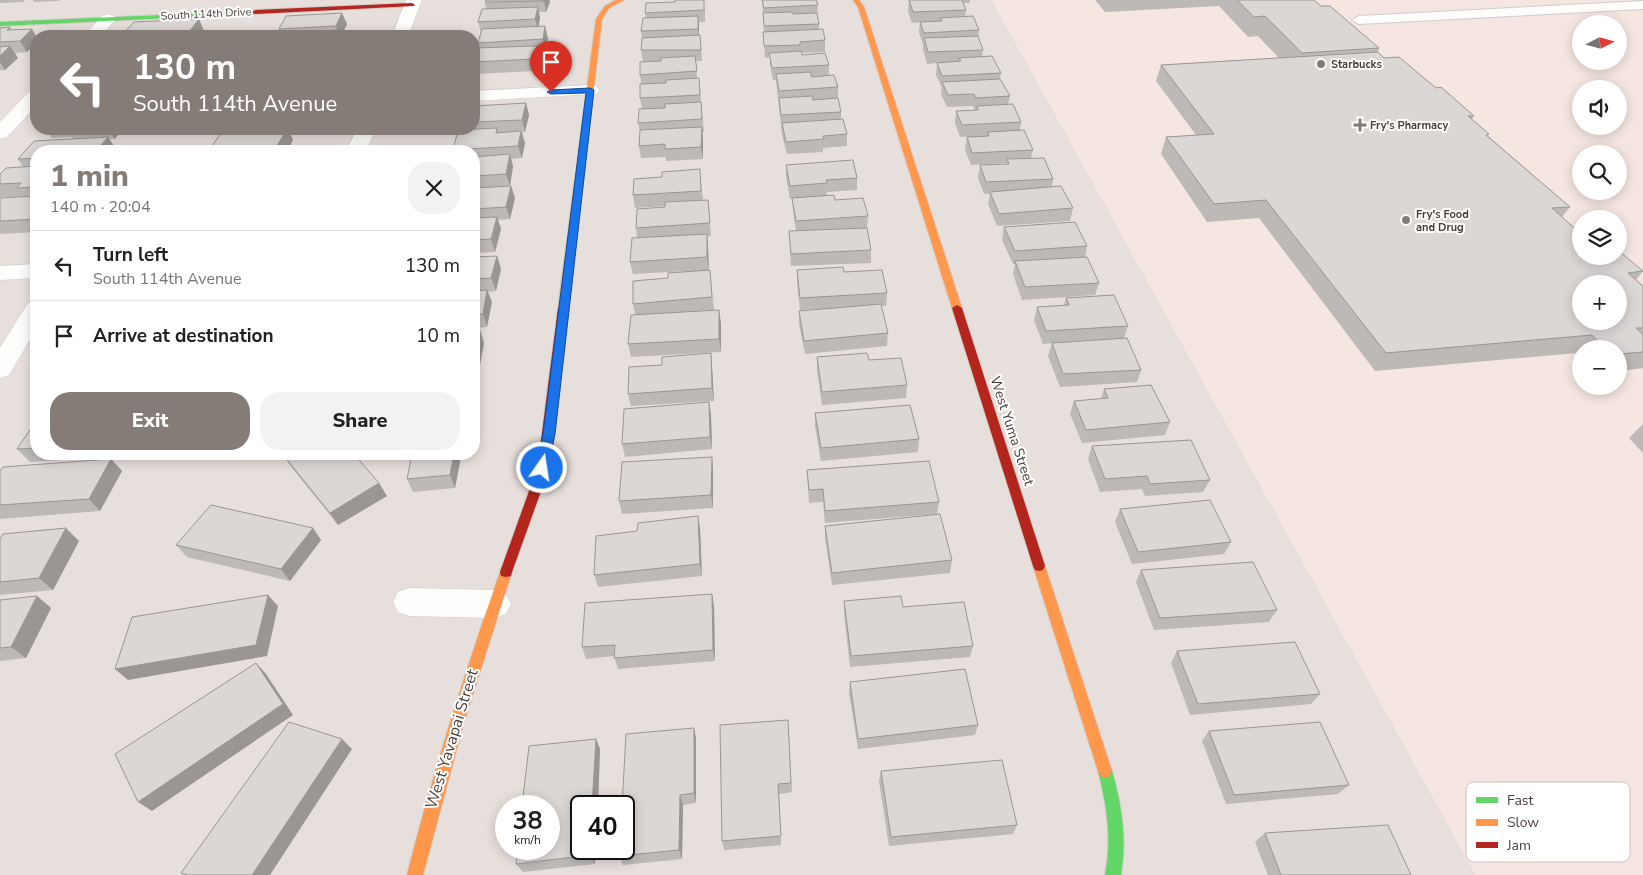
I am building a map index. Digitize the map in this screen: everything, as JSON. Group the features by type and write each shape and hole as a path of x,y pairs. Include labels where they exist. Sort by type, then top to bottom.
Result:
{"street":[{"name":"West Yuma Street","path":"856,0 861,7 1110,788 1118,821 1117,860 1113,875"},
{"name":"West Yavapai Street","path":"415,875 442,766 538,480 549,434 599,19 605,8 617,1"},
{"path":"402,30 413,3"},
{"name":"South 114th Drive","path":"0,24 413,3"},
{"path":"98,30 108,19"},
{"path":"480,96 590,90"},
{"path":"0,133 30,101"},
{"path":"0,273 30,271"},
{"path":"0,369 30,319"},
{"path":"409,602 495,604"}],"lane":[{"path":"1359,20 1643,5"}],"shaded area":[{"path":"0,0 992,0 1466,857 1466,862 1469,862 1476,875 0,875"},
{"path":"992,0 1643,0 1643,875 1476,875 1469,862 1630,862 1630,782 1466,782 1466,857"}],"building":[{"path":"486,0 544,0 544,1 485,2"},
{"path":"675,0 704,0 704,10 645,13 646,3 675,2"},
{"path":"762,0 816,0 818,5 764,8"},
{"path":"909,0 962,0 966,10 913,12"},
{"path":"1237,0 1314,0 1321,6 1330,6 1379,48 1302,53 1265,16 1254,17"},
{"path":"538,7 535,19 478,22 482,9"},
{"path":"792,12 793,14 817,13 819,24 764,26 763,13"},
{"path":"342,13 336,26 279,29 286,16"},
{"path":"698,16 698,29 641,31 643,18"},
{"path":"973,16 979,30 924,33 920,22 942,21 940,18"},
{"path":"199,19 191,30 127,30 134,22"},
{"path":"545,26 543,39 480,43 482,29"},
{"path":"10,27 7,30 32,29 20,41 0,42 0,28"},
{"path":"823,29 825,40 800,42 800,45 764,46 763,32"},
{"path":"700,35 701,50 641,50 642,38"},
{"path":"978,36 983,50 928,52 924,38"},
{"path":"10,46 0,56 0,47"},
{"path":"537,46 534,59 480,62 480,48"},
{"path":"801,51 802,55 825,53 829,65 772,68 769,53"},
{"name":"Fry's Food and Drug","path":"1378,52 1384,58 1399,57 1436,88 1441,87 1474,116 1468,116 1489,134 1486,135 1570,207 1552,208 1572,226 1572,265 1627,265 1627,258 1643,271 1628,273 1643,286 1643,328 1636,328 1643,335 1643,352 1627,353 1627,340 1597,340 1592,335 1386,353 1266,200 1214,204 1166,137 1214,134 1161,65"},
{"path":"695,56 697,71 640,75 640,62 661,61 661,58"},
{"path":"992,56 1001,73 942,76 937,63 961,61 959,58"},
{"path":"810,72 812,77 834,75 838,87 779,91 776,74"},
{"path":"699,78 700,95 640,98 640,84 666,83 666,80"},
{"path":"1000,79 1010,96 976,98 974,94 948,95 942,82"},
{"path":"812,96 813,100 838,98 841,112 781,115 779,98"},
{"path":"701,102 702,119 638,123 639,109 665,108 665,104"},
{"path":"526,103 522,120 480,122 480,106"},
{"path":"1013,104 1021,122 962,125 956,111 978,110 977,106"},
{"path":"843,119 847,134 823,136 824,139 786,142 782,123"},
{"path":"702,127 701,147 665,149 665,144 639,146 640,130"},
{"path":"497,128 496,133 521,131 518,146 480,148 480,145 454,145 457,135 480,135 480,129"},
{"path":"1024,130 1033,150 972,153 967,137 989,136 988,132"},
{"path":"220,135 283,135 278,145 213,145"},
{"path":"108,137 101,145 30,145 34,141"},
{"path":"30,146 30,158 18,159"},
{"path":"510,154 506,174 480,176 480,156"},
{"path":"1044,158 1053,179 986,182 980,165 1009,164 1007,159"},
{"path":"853,160 857,178 826,180 827,183 790,186 786,165"},
{"path":"30,166 30,187 17,188 21,183 0,184 0,174 6,168"},
{"path":"700,169 701,191 633,195 634,179 662,177 662,172"},
{"path":"511,186 506,207 480,209 480,188"},
{"path":"1061,186 1073,208 999,214 990,192"},
{"path":"834,195 835,200 863,198 868,216 796,221 792,198"},
{"path":"30,196 30,219 0,221 0,198"},
{"path":"708,200 710,223 636,228 637,209 665,207 665,202"},
{"path":"497,217 491,239 480,240 480,218"},
{"path":"1075,222 1087,246 1015,251 1004,227"},
{"path":"867,228 871,250 791,254 789,231"},
{"path":"707,234 707,257 630,262 632,238"},
{"path":"497,256 491,278 480,279 480,257"},
{"path":"1087,257 1099,283 1025,287 1015,261"},
{"path":"843,267 844,272 882,270 887,293 800,298 797,270"},
{"path":"710,270 712,297 633,304 633,281 668,278 668,273"},
{"path":"487,290 483,314 480,314 480,291"},
{"path":"1114,295 1128,326 1046,331 1037,307 1069,305 1066,298"},
{"path":"881,304 888,333 804,341 799,311"},
{"path":"719,310 719,339 628,344 631,315"},
{"path":"1127,338 1141,370 1063,374 1052,343"},
{"path":"711,353 712,388 628,394 629,367 662,365 662,357"},
{"path":"867,353 869,360 901,358 907,385 822,392 817,357"},
{"path":"1151,385 1170,422 1086,430 1074,401 1108,398 1104,389"},
{"path":"709,402 710,437 622,444 624,409"},
{"path":"910,405 919,439 821,448 815,413"},
{"path":"30,430 30,448 17,449"},
{"path":"1191,440 1210,480 1150,484 1147,476 1105,479 1092,446"},
{"path":"712,457 711,495 619,501 622,462"},
{"path":"110,460 89,499 0,505 0,471 3,467"},
{"path":"287,460 359,460 379,483 330,513"},
{"path":"411,460 453,460 450,475 407,479"},
{"path":"929,461 939,502 825,511 823,489 809,490 807,470"},
{"path":"1210,500 1231,542 1138,552 1120,509"},
{"path":"211,505 313,528 281,569 176,545"},
{"path":"940,514 952,560 832,573 825,526"},
{"path":"698,516 700,564 594,575 596,536 637,531 638,523"},
{"path":"66,528 39,578 0,582 0,539 3,534"},
{"path":"1253,562 1277,610 1160,618 1141,570"},
{"path":"712,594 713,650 614,658 615,645 582,647 585,603"},
{"path":"268,595 256,645 115,669 132,617"},
{"path":"37,596 11,647 0,648 0,600"},
{"path":"901,596 903,607 964,602 973,646 851,656 844,601"},
{"path":"1295,642 1320,694 1198,704 1177,651"},
{"path":"256,663 283,704 138,802 115,754"},
{"path":"965,669 978,725 858,739 850,682"},
{"path":"788,720 791,783 778,784 781,836 722,841 720,725"},
{"path":"289,722 342,739 252,875 188,875 181,873"},
{"path":"1320,722 1349,785 1234,795 1209,731"},
{"path":"694,728 694,793 680,795 679,850 635,854 635,795 623,795 626,734"},
{"path":"596,739 593,795 570,795 570,857 560,859 560,795 523,795 529,746"},
{"path":"1002,760 1017,825 891,837 881,771"},
{"path":"1388,825 1411,875 1281,875 1265,833"},
{"path":"517,860 549,860 516,864"}],"traffic: fast":[{"path":"0,24 255,12"},
{"path":"1105,771 1116,823 1117,849 1113,875"}],"traffic: slow":[{"path":"563,308 599,19 607,7 621,0"},
{"path":"856,0 861,7 957,308"},
{"path":"1039,566 1105,771"},
{"path":"415,875 434,798 456,722 506,572"}],"traffic: jam":[{"path":"255,12 412,5"},
{"path":"506,572 539,480 545,456 563,308"},
{"path":"957,308 1039,566"}],"place":[{"name":"Starbucks","path":"1321,64"},
{"name":"Fry's Pharmacy","path":"1360,125"},
{"name":"Fry's Food and Drug","path":"1406,220"}],"route":[{"path":"542,468 549,434 590,90 551,92"}]}
